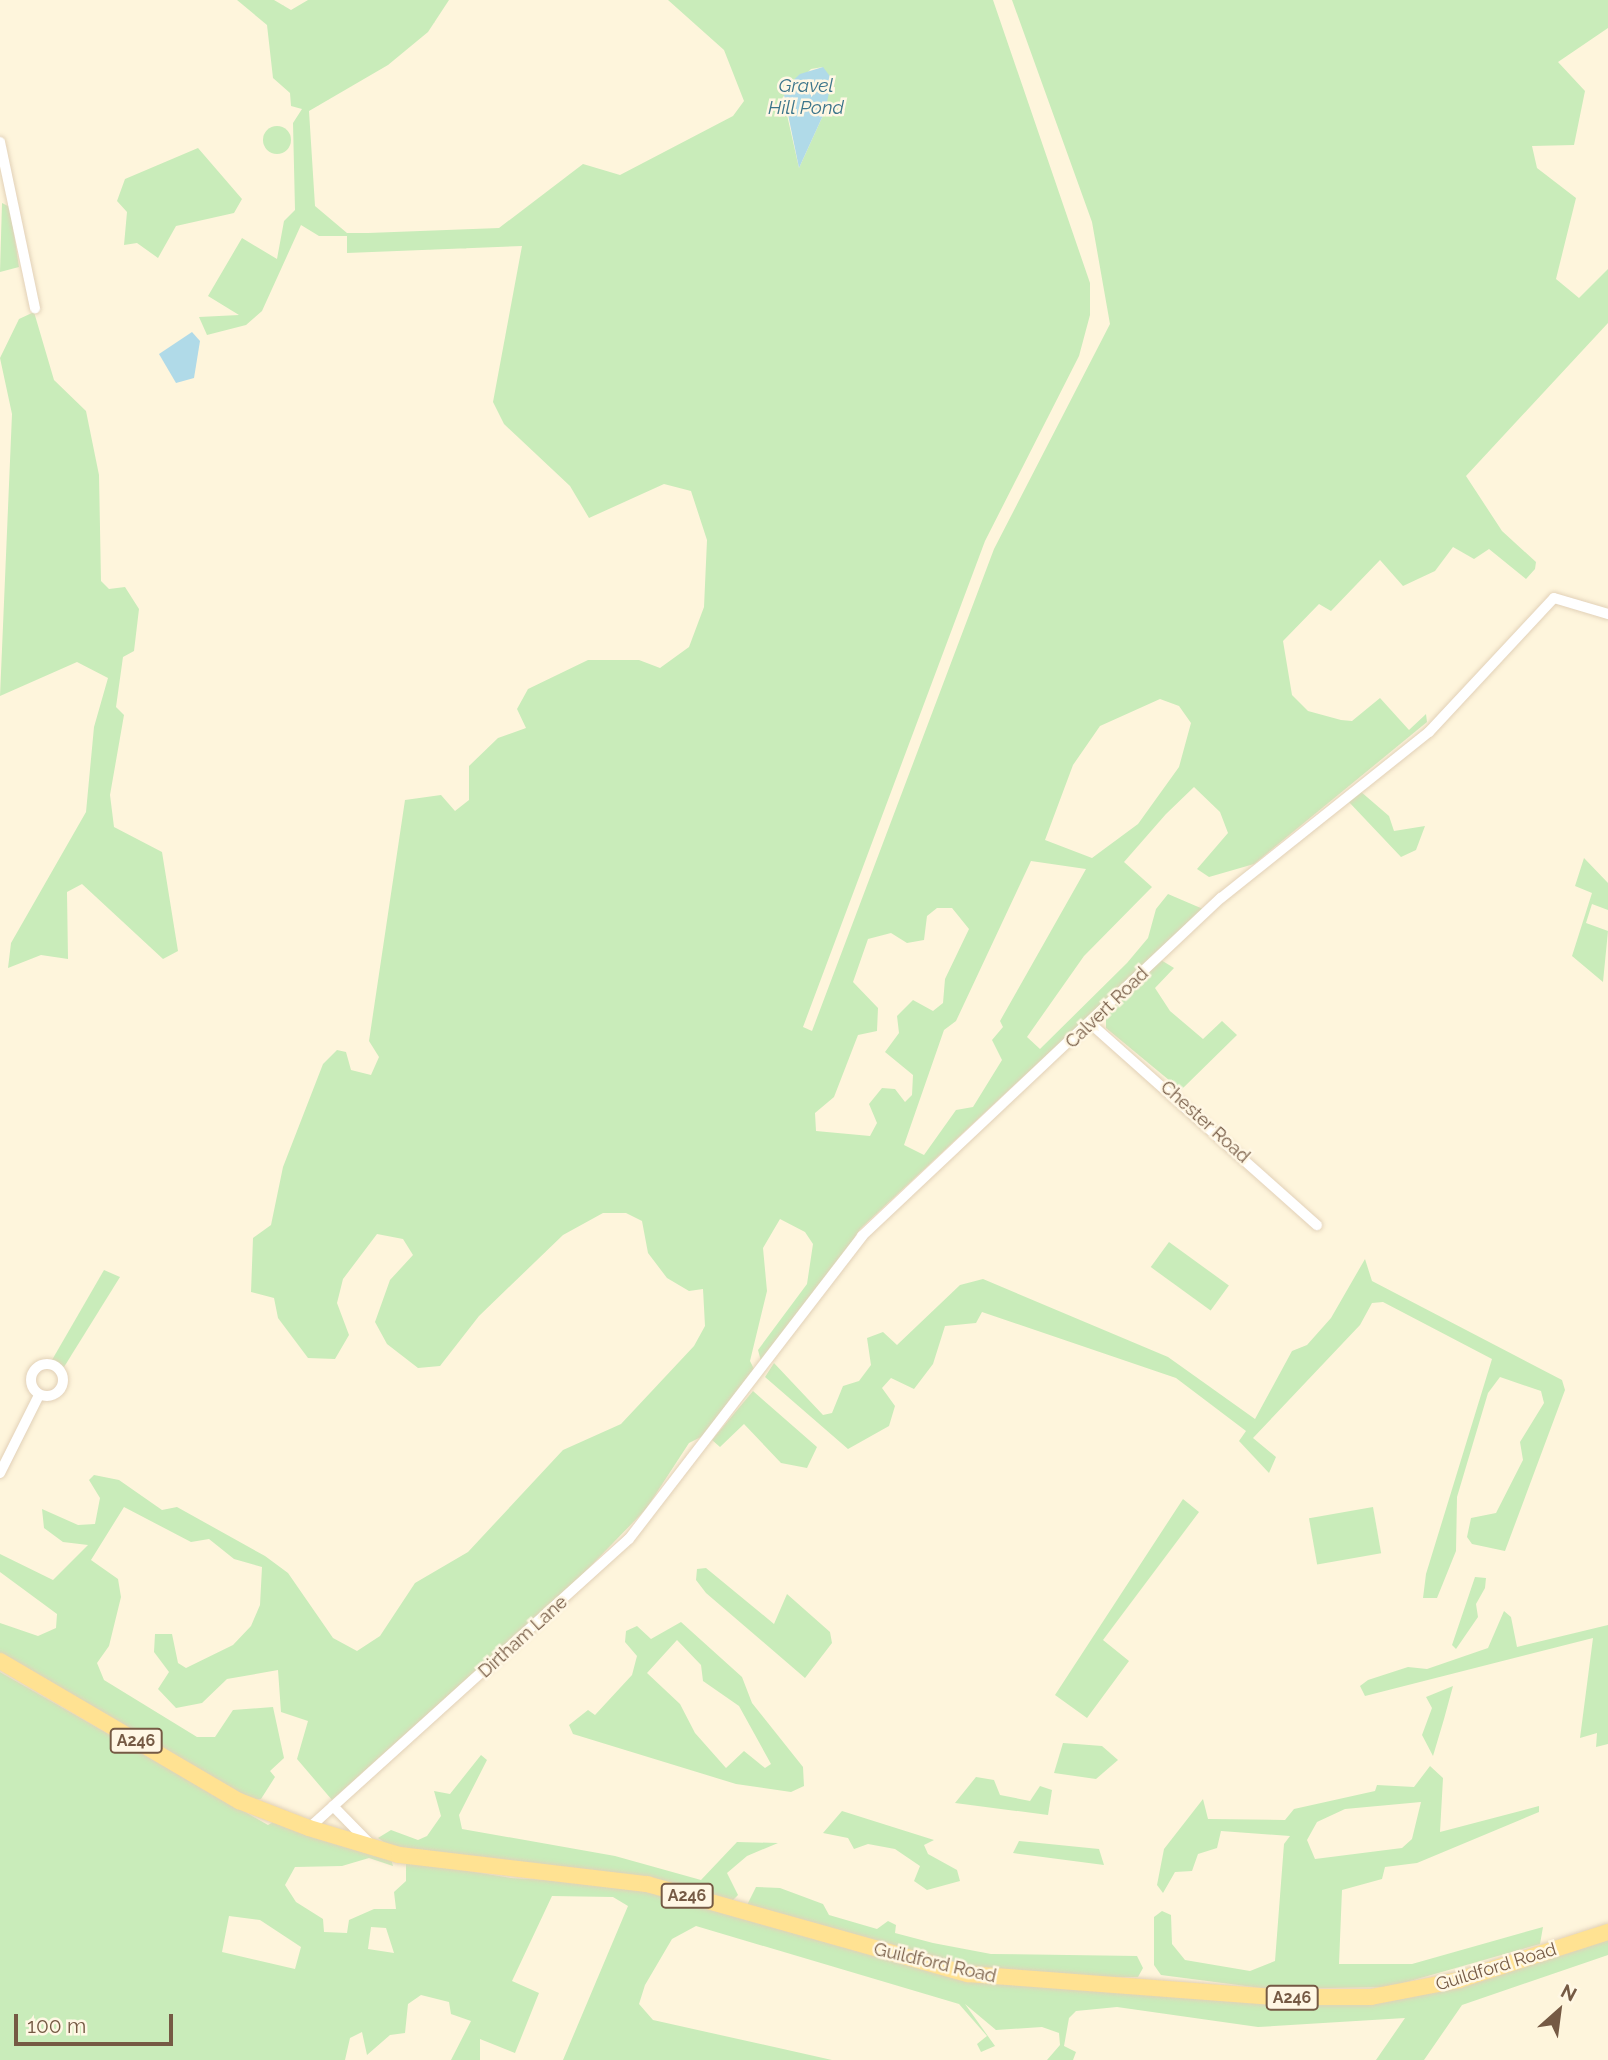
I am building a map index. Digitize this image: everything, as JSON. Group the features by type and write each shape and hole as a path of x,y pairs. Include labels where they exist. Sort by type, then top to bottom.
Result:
{"main road":[{"name":"A246","path":"3,1663 239,1801 310,1828"},
{"name":"Guildford Road","path":"310,1828 373,1847 469,1867 647,1884 998,1979 1150,1983 1277,1997 1371,1997 1459,1980 1608,1932"}],"street":[{"path":"0,142 35,307"},
{"path":"0,198 9,188"},
{"name":"Calvert Road","path":"692,1450 727,1417 862,1236 1245,876 1429,732 1554,598 1608,614"},
{"name":"Chester Road","path":"1090,1023 1317,1225"},
{"path":"0,1473 39,1395"},
{"name":"Dirtham Lane","path":"310,1828 629,1539 692,1450"},
{"path":"333,1805 373,1847"}],"green space":[{"path":"237,0 274,0 291,10 308,0 449,0 428,32 388,65 309,111 315,206 347,233 368,233 499,228 583,164 620,175 733,116 744,101 724,50 668,0 993,0 1090,283 1090,315 1079,356 985,541 803,1027 812,1031 994,549 1110,324 1092,222 1012,0 1608,0 1608,28 1558,62 1585,91 1574,145 1532,146 1537,168 1576,198 1556,279 1579,298 1608,269 1608,323 1466,476 1502,531 1536,562 1535,569 1526,579 1489,549 1474,559 1453,547 1435,571 1403,586 1380,560 1331,611 1319,604 1283,641 1292,695 1308,711 1352,721 1380,698 1409,730 1426,714 1427,722 1254,864 1209,877 1197,869 1228,833 1220,812 1194,787 1166,814 1124,862 1152,887 1084,956 1027,1037 1040,1049 1127,963 1148,938 1156,909 1168,894 1203,909 860,1229 828,1281 761,1361 758,1350 807,1284 813,1244 805,1232 780,1219 763,1248 767,1291 750,1361 755,1371 707,1434 689,1443 646,1509 581,1576 332,1800 297,1759 308,1721 281,1712 278,1670 227,1679 202,1703 176,1708 158,1689 169,1672 154,1652 155,1634 172,1634 178,1663 186,1668 233,1645 251,1626 260,1605 262,1567 234,1559 209,1539 191,1542 124,1507 91,1560 118,1579 121,1597 109,1646 97,1663 104,1680 197,1737 215,1737 233,1710 273,1707 284,1758 270,1771 275,1777 261,1799 249,1800 0,1657 0,1623 38,1636 56,1628 57,1614 0,1572 0,1554 53,1580 88,1545 63,1542 44,1528 42,1509 78,1525 95,1524 100,1498 89,1480 94,1475 119,1480 162,1510 177,1507 265,1556 288,1573 333,1638 357,1651 380,1636 415,1583 468,1552 563,1450 621,1424 694,1346 705,1326 703,1289 689,1291 667,1278 648,1253 642,1221 626,1213 603,1213 563,1235 479,1316 440,1366 418,1368 387,1344 375,1322 390,1280 413,1255 403,1239 377,1234 343,1279 337,1303 349,1335 335,1359 308,1358 278,1318 274,1298 251,1292 253,1238 271,1225 283,1167 323,1064 337,1050 346,1052 351,1070 371,1075 379,1057 369,1041 405,800 441,795 455,811 469,800 469,766 498,738 526,728 517,709 528,689 588,660 639,660 660,668 689,647 704,607 707,540 691,491 664,484 589,518 570,486 504,424 493,402 522,246 347,253 347,236 319,236 301,225 262,311 246,325 207,335 199,317 239,315 208,296 242,238 277,259 284,221 295,210 293,123 302,109 291,106 290,93 273,78 267,25","holes":["823,67 825,111 799,168 783,97 811,69","1160,699 1179,706 1191,723 1179,767 1138,824 1092,858 1045,840 1073,765 1100,726","1031,861 1086,869 1000,1021 1003,1027 992,1040 1002,1060 973,1107 956,1110 924,1155 904,1145 944,1030 956,1021","937,908 952,908 969,929 945,979 943,1003 933,1011 913,1000 897,1016 899,1033 885,1052 913,1075 912,1095 905,1102 895,1089 882,1088 869,1104 877,1123 870,1136 816,1131 815,1113 834,1097 858,1035 877,1031 878,1008 853,982 868,939 891,933 907,943 924,940 927,916"]},
{"path":"277,126 287,130 291,140 287,150 277,154 267,150 263,140 267,130"},
{"path":"198,148 242,199 234,213 176,226 158,258 137,243 124,245 127,212 117,201 125,179"},
{"path":"2,203 10,207 19,267 0,272"},
{"path":"34,312 54,380 86,411 99,475 101,581 109,589 125,587 139,609 134,651 123,657 116,707 124,715 110,795 114,827 162,852 178,951 163,959 82,884 67,892 68,959 41,955 8,968 11,943 86,812 94,727 108,678 77,662 0,696 12,414 0,358 19,319"},
{"path":"1360,791 1389,816 1394,831 1425,826 1416,850 1401,857 1348,801"},
{"path":"1584,858 1608,883 1608,910 1592,904 1586,923 1608,931 1603,982 1572,956 1592,893 1575,886"},
{"path":"1161,960 1174,968 1155,988 1170,1011 1203,1039 1222,1021 1237,1035 1181,1090 1106,1028 1106,1016"},
{"path":"1169,1242 1229,1285 1211,1311 1151,1267"},
{"path":"1365,1259 1372,1281 1562,1380 1565,1390 1505,1551 1472,1544 1467,1537 1471,1518 1496,1513 1523,1460 1520,1442 1544,1403 1541,1391 1500,1377 1488,1393 1457,1497 1456,1551 1437,1598 1423,1598 1426,1574 1492,1359 1383,1302 1372,1303 1360,1325 1253,1438 1276,1457 1269,1473 1239,1441 1246,1431 1176,1378 982,1312 976,1323 945,1326 933,1364 914,1389 891,1378 882,1388 895,1406 889,1426 848,1449 765,1377 774,1363 823,1415 832,1413 843,1386 859,1381 871,1365 867,1338 883,1332 897,1345 960,1285 983,1279 1168,1357 1255,1419 1292,1351 1307,1345 1331,1318"},
{"path":"104,1270 120,1277 64,1367 52,1360"},
{"path":"753,1391 817,1447 807,1468 781,1463 744,1424 720,1447 712,1440"},
{"path":"1183,1499 1199,1512 1103,1640 1129,1661 1087,1718 1055,1695"},
{"path":"1373,1507 1381,1553 1317,1565 1309,1518"},
{"path":"706,1568 774,1624 787,1594 830,1632 832,1643 805,1678 706,1593 696,1580 697,1569"},
{"path":"1475,1577 1486,1578 1485,1588 1476,1604 1478,1617 1456,1649 1452,1645"},
{"path":"1504,1611 1511,1617 1517,1647 1608,1625 1608,1744 1596,1747 1597,1733 1580,1738 1593,1638 1365,1696 1360,1686 1368,1680 1408,1667 1427,1669 1488,1648"},
{"path":"681,1622 742,1677 752,1703 803,1767 804,1786 791,1792 736,1784 573,1734 569,1725 588,1710 595,1715 632,1675 637,1656 625,1642 626,1631 637,1626 651,1639","holes":["677,1640 701,1665 703,1681 739,1706 771,1764 765,1768 744,1751 726,1768 695,1733 680,1704 647,1673"]},
{"path":"0,1672 268,1825 275,1821 391,1859 393,1866 369,1858 342,1866 295,1867 285,1885 296,1902 323,1919 324,1932 347,1933 349,1920 374,1909 396,1909 394,1892 406,1881 406,1861 511,1878 634,1885 915,1966 1370,2002 1608,1937 1608,1955 1462,2005 1424,2060 1376,2060 1405,2018 1258,2027 1117,2007 1076,2011 1069,2018 1064,2046 1076,2052 1073,2060 1047,2060 1060,2045 1059,2033 1042,2027 996,2030 965,2004 995,2046 981,2052 977,2044 987,2036 959,2004 696,1926 672,1939 645,1985 639,2004 653,2020 832,2060 563,2060 628,1906 613,1897 552,1896 512,1981 539,1993 515,2053 480,2039 480,2060 451,2060 471,2021 451,2014 449,2002 421,1995 408,2004 405,2033 390,2035 367,2055 362,2032 350,2038 345,2060 0,2060","holes":["229,1916 260,1920 301,1947 295,1969 222,1952","371,1927 386,1928 394,1953 368,1949"]},
{"path":"1453,1686 1433,1756 1422,1735 1432,1708 1426,1697"},
{"path":"1063,1743 1102,1746 1118,1760 1096,1779 1054,1773"},
{"path":"481,1755 487,1760 459,1815 462,1829 615,1856 701,1880 737,1842 778,1843 747,1856 727,1873 738,1895 731,1902 390,1846 378,1838 391,1830 418,1840 427,1836 441,1816 434,1791 450,1794"},
{"path":"1430,1766 1443,1778 1440,1832 1539,1806 1539,1812 1417,1863 1385,1867 1382,1879 1342,1890 1339,1964 1412,1964 1543,1927 1540,1944 1389,1987 1269,1989 1161,1975 1154,1965 1154,1917 1162,1911 1171,1915 1172,1944 1185,1960 1250,1971 1275,1961 1284,1844 1290,1836 1221,1831 1217,1848 1198,1854 1192,1871 1175,1872 1163,1893 1157,1885 1164,1849 1203,1799 1208,1819 1285,1820 1294,1809 1375,1791 1377,1785 1414,1787","holes":["1421,1802 1412,1839 1402,1848 1315,1859 1307,1840 1317,1822 1345,1809"]},
{"path":"976,1777 994,1780 1000,1795 1030,1801 1040,1786 1052,1790 1048,1815 955,1803"},
{"path":"842,1811 934,1840 924,1845 928,1854 957,1870 960,1881 927,1890 914,1881 920,1866 895,1849 868,1844 854,1849 848,1838 823,1833"},
{"path":"1019,1841 1099,1849 1104,1865 1013,1853"},
{"path":"756,1887 780,1888 823,1904 829,1915 877,1929 888,1921 896,1925 895,1933 933,1943 991,1954 1137,1956 1143,1968 1138,1977 1008,1977 747,1905"}],"water":[{"name":"Gravel Hill Pond","path":"823,67 832,79 825,111 799,168 783,90 800,74"},
{"path":"192,332 200,341 194,378 176,383 159,354"}]}
